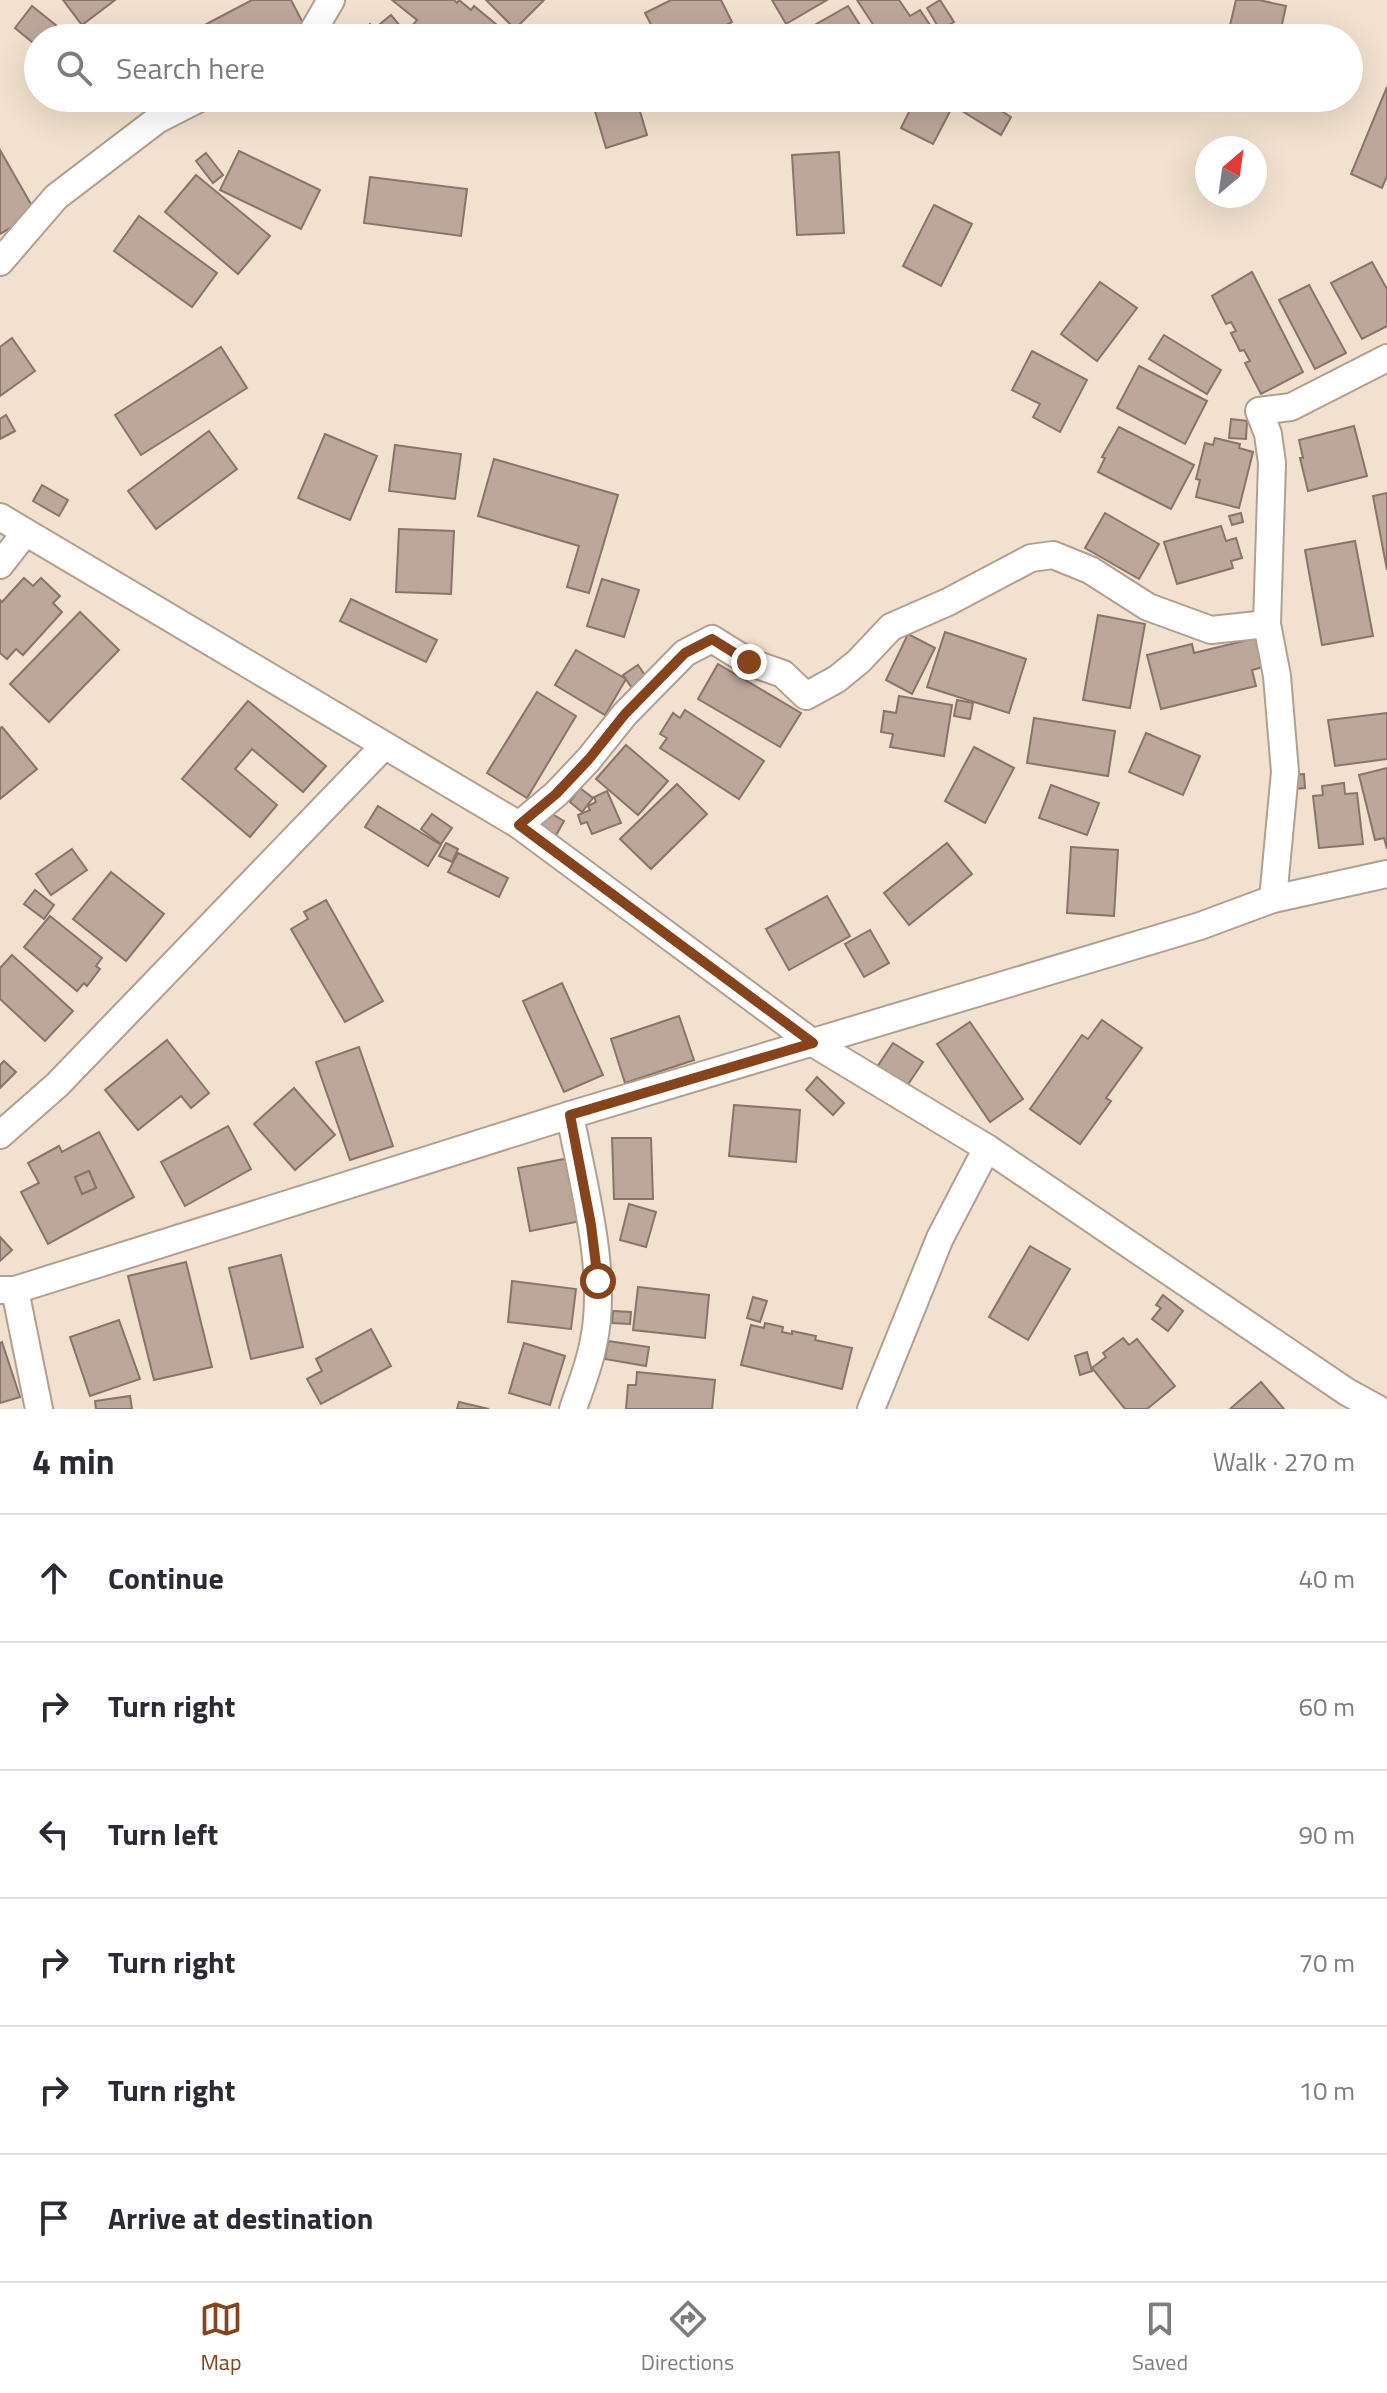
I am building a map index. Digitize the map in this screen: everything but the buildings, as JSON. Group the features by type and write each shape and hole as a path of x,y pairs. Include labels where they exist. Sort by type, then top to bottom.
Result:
{"street":[{"path":"317,24 331,0"},
{"path":"0,262 56,197 157,120 173,112"},
{"path":"1273,899 1285,772 1277,676 1267,624 1272,463 1268,434 1259,411 1291,407 1387,358"},
{"path":"0,517 519,825 813,1043 987,1148 1340,1401 1378,1409"},
{"path":"0,565 25,533"},
{"path":"519,825 573,777 625,714 685,653 712,639 749,662 783,674 806,696 837,679 891,627 948,602 1031,558 1053,555 1090,570 1148,607 1211,630 1267,624"},
{"path":"0,1135 57,1085 384,746"},
{"path":"39,1409 8,1290 570,1115 1200,926 1273,899 1387,874"},
{"path":"570,1115 591,1225 598,1281 594,1344 573,1409"},
{"path":"871,1409 940,1238 987,1148"}],"route":[{"path":"598,1281 591,1225 570,1115 813,1043 519,825 556,794 625,714 685,653 712,639 749,662"}]}
